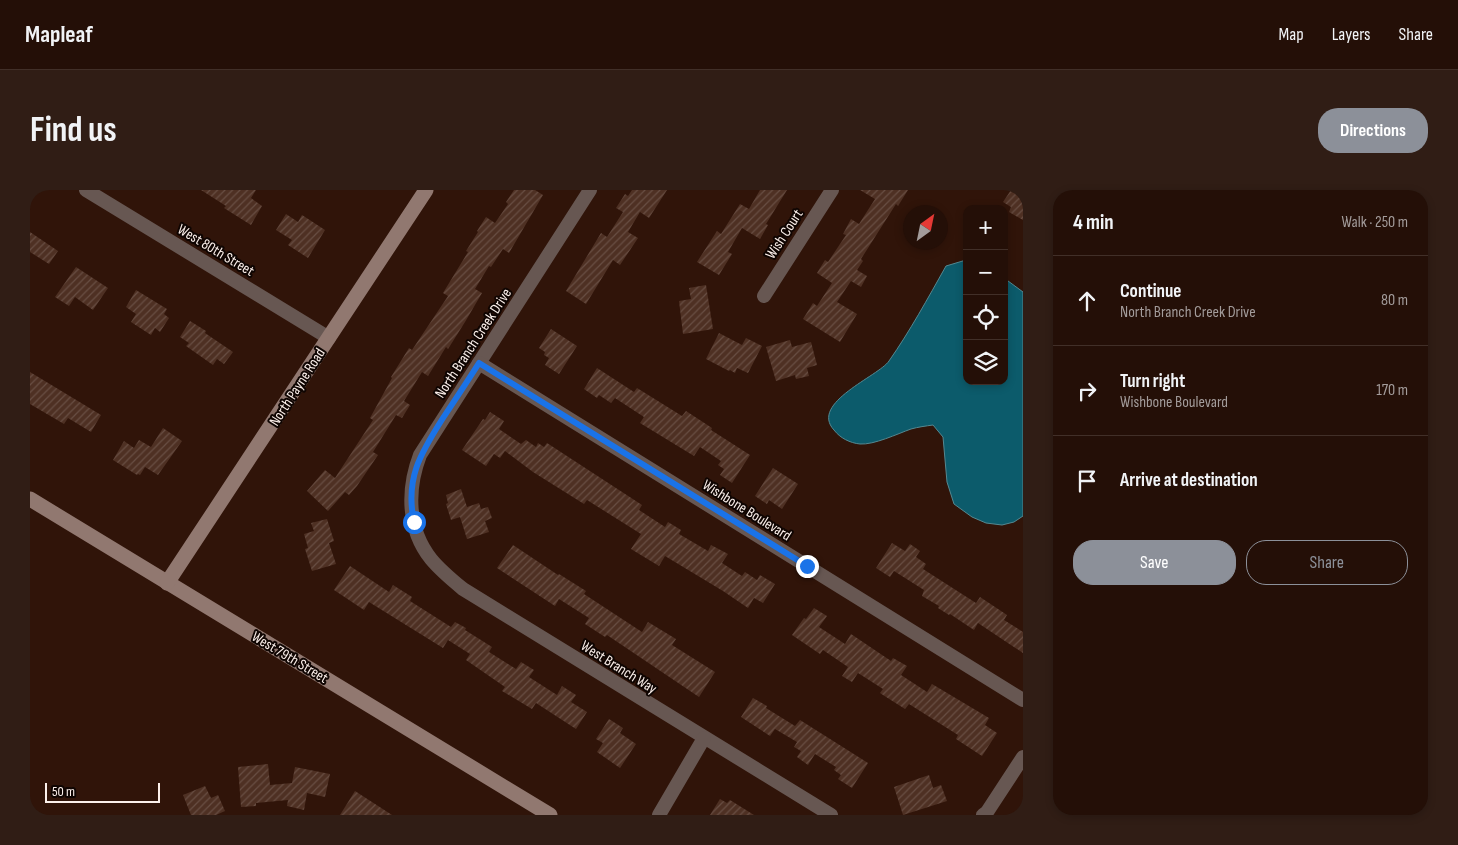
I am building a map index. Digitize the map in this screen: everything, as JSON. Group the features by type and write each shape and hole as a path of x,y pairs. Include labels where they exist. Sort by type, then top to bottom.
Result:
{"main road":[{"name":"North Payne Road","path":"167,583 426,190"},
{"name":"West 79th Street","path":"30,499 550,815"}],"street":[{"name":"North Branch Creek Drive","path":"414,522 411,498 412,482 420,455 590,190"},
{"name":"Wish Court","path":"764,296 832,190"},
{"name":"West 80th Street","path":"89,191 329,338"},
{"name":"Wishbone Boulevard","path":"479,363 1023,700"},
{"name":"West Branch Way","path":"414,522 421,541 431,558 462,589 831,815"},
{"path":"659,815 704,738"},
{"path":"983,815 987,812 1023,757"}],"water":[{"path":"963,261 963,385 1008,385 1008,281 1023,292 1023,516 1014,522 1002,525 986,523 972,517 954,504 947,482 943,437 933,425 911,429 872,443 860,444 842,438 834,430 829,420 831,410 838,400 889,361 912,326 946,266"}],"building":[{"path":"201,190 256,190 251,198 262,206 251,225 224,208 226,206"},
{"path":"514,190 535,190 543,195 509,253 503,249 491,267 489,266 475,289 482,293 465,322 448,349 446,347 428,376 422,372 404,401 410,405 402,418 396,415 373,452 378,455 357,486 349,495 345,492 328,511 307,491 325,470 335,478 373,420 370,418 391,377 409,348 412,350 448,296 443,293 468,252 466,251 477,231 486,217 495,223 508,204 506,202"},
{"path":"632,190 667,190 649,218 640,212 628,232 638,238 620,265 613,260 586,304 566,291 601,233 607,237 623,212 616,208 625,194 628,196"},
{"path":"760,190 787,190 766,224 768,225 760,239 742,228 728,252 732,254 719,275 697,262 717,231 721,234 740,204 749,209"},
{"path":"860,190 908,190 898,206 896,204 861,259 863,261 857,270 867,276 861,287 851,281 837,302 857,314 840,342 803,319 813,303 817,306 832,283 817,273 825,260 828,262 846,235 843,234 851,219 859,224 875,199"},
{"path":"1011,190 1023,190 1023,220 1009,212 1011,207 1003,202"},
{"path":"286,214 298,222 302,215 325,230 308,258 288,245 292,240 276,230"},
{"path":"30,232 58,251 49,264 30,252"},
{"path":"76,267 108,288 93,310 75,297 69,306 55,297"},
{"path":"706,285 713,329 683,334 679,301 691,299 689,288"},
{"path":"136,290 167,309 164,314 169,318 160,332 155,328 151,335 131,322 136,314 126,307"},
{"path":"190,321 233,352 224,364 217,359 213,365 186,346 189,343 180,337"},
{"path":"551,329 577,346 559,374 545,365 549,358 539,348"},
{"path":"719,333 742,345 746,338 762,346 748,373 737,368 735,373 729,371 706,359"},
{"path":"790,340 792,347 811,342 817,365 807,368 809,376 796,379 795,375 776,381 766,347"},
{"path":"597,368 634,392 637,388 682,416 686,411 750,455 732,483 720,475 724,469 718,465 721,461 700,447 694,456 640,423 644,417 615,398 611,403 599,395 597,398 584,389"},
{"path":"30,372 101,415 91,432 68,418 64,424 30,404"},
{"path":"490,412 504,421 499,429 521,444 526,440 536,447 538,443 544,447 547,443 642,505 639,510 665,527 668,522 681,530 679,534 708,551 711,545 728,554 722,563 742,576 745,572 757,580 760,575 775,584 763,603 754,598 748,608 665,556 659,566 631,549 641,534 587,500 584,504 533,472 505,451 500,458 494,454 486,466 462,450"},
{"path":"163,428 182,441 158,475 145,467 140,475 137,475 113,460 124,441 134,448 139,440 151,447"},
{"path":"773,468 798,484 782,509 769,500 767,504 755,496"},
{"path":"461,489 467,507 479,503 481,509 488,507 492,518 485,521 489,532 467,539 460,517 451,520 446,504 448,503 446,495"},
{"path":"327,519 334,541 329,543 336,564 312,571 305,549 308,548 304,534 314,531 311,523"},
{"path":"892,543 905,551 910,544 920,551 916,557 926,564 923,569 976,603 980,597 1007,615 1004,620 1023,632 1023,653 978,623 974,630 949,615 938,608 939,606 922,596 924,590 894,571 890,577 876,568"},
{"path":"513,545 586,591 584,594 642,632 648,622 676,639 672,645 715,672 699,697 607,635 605,637 585,624 589,618 559,599 555,606 497,568"},
{"path":"350,566 389,592 393,585 412,597 410,601 451,627 455,622 466,628 465,630 492,647 489,652 516,669 521,662 534,670 529,677 557,695 562,686 576,695 571,702 587,712 576,729 536,703 532,709 502,691 505,687 466,660 470,654 448,640 443,648 369,602 364,610 334,590"},
{"path":"814,608 827,616 819,627 845,644 851,634 891,661 893,658 907,666 901,675 927,692 932,684 989,718 985,725 997,733 982,756 956,739 958,735 909,704 905,709 880,693 883,689 858,673 852,682 842,676 848,667 823,650 820,654 792,635"},
{"path":"753,698 795,726 800,720 868,763 852,788 838,779 841,775 834,770 836,767 815,754 808,765 797,757 801,751 794,747 797,742 775,729 770,736 741,717"},
{"path":"609,719 623,728 620,733 636,744 620,768 597,752 603,743 596,739"},
{"path":"268,764 270,785 292,783 295,767 330,774 325,797 307,793 304,810 287,806 288,800 256,803 256,806 241,807 238,767"},
{"path":"929,775 933,788 941,785 947,801 903,815 894,787"},
{"path":"205,786 211,798 218,795 225,811 216,815 191,815 183,795"},
{"path":"355,791 392,815 340,815"},
{"path":"720,799 727,803 730,800 754,815 710,815"}],"route":[{"path":"414,522 411,498 412,482 420,455 479,363 807,566"}]}
